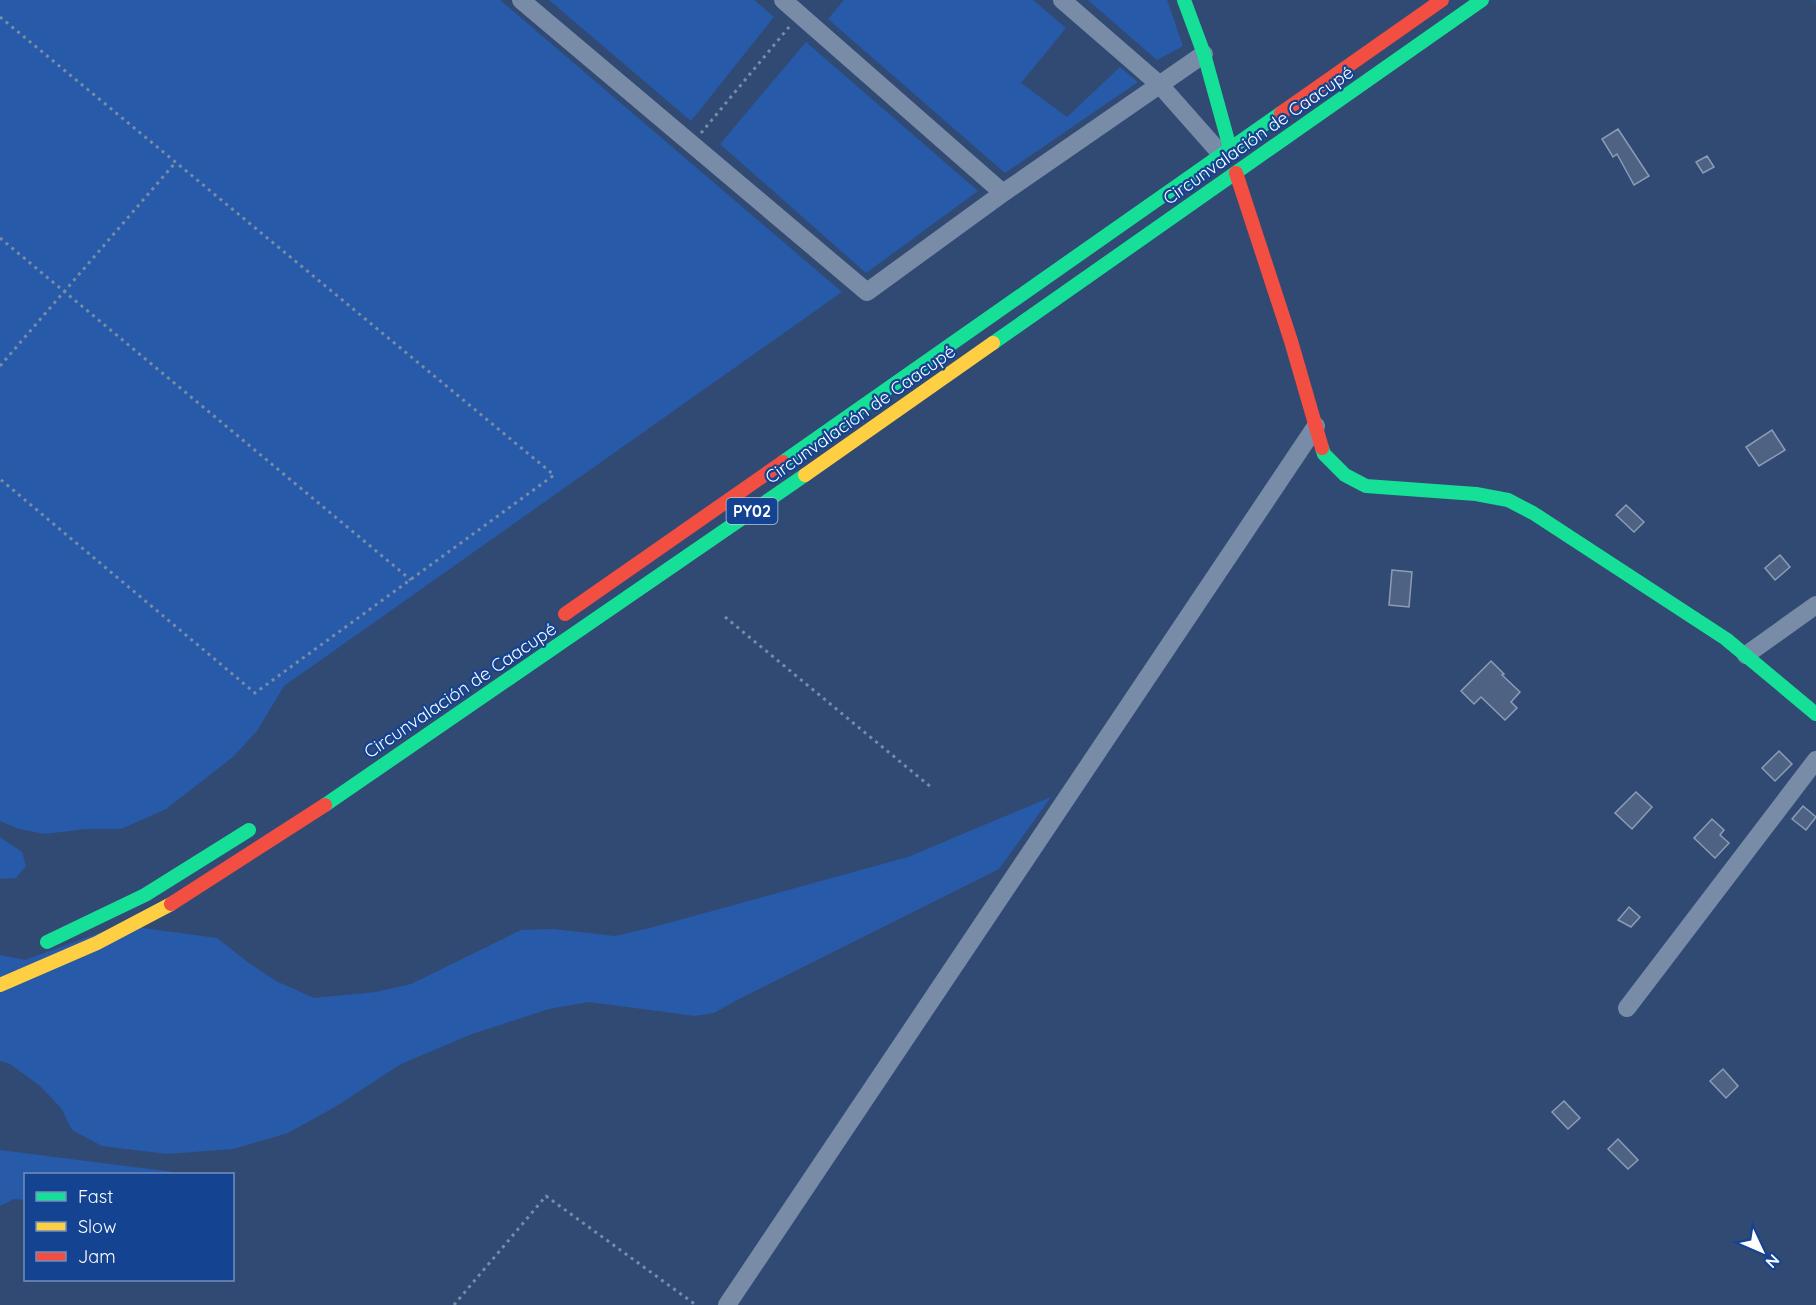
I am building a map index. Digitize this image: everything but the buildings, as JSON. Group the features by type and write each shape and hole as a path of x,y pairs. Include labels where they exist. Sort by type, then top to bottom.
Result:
{"main road":[{"path":"1184,0 1204,54 1225,151"},
{"name":"Circunvalación de Caacupé","path":"551,623 1442,0"},
{"name":"Circunvalación de Caacupé","path":"0,985 97,943 196,890 324,806 693,553 1482,0"},
{"path":"1236,173 1324,454 1345,476 1366,486 1476,494 1508,500 1533,513 1717,632 1816,714"},
{"path":"33,949 145,895 261,822"}],"street":[{"path":"521,0 867,292 1003,193 1204,54"},
{"path":"783,0 1003,193"},
{"path":"1062,0 1160,85 1225,151"},
{"path":"727,1305 1317,426"},
{"path":"1746,655 1816,605"},
{"path":"1627,1008 1816,760"}],"path":[{"path":"692,144 800,14"},
{"path":"0,17 554,475 255,693 0,479"},
{"path":"0,366 175,162"},
{"path":"0,238 411,579"},
{"path":"725,617 932,788"},
{"path":"454,1305 546,1196 696,1305"}],"shaded area":[{"path":"0,0 500,0 842,292 284,686 257,731 233,757 166,809 121,829 86,829 45,834 19,829 0,821"},
{"path":"549,0 754,0 774,17 691,121"},
{"path":"844,0 1033,0 1066,28 1021,83 1067,117 1120,67 1138,82 1005,173 828,19"},
{"path":"1088,0 1167,0 1183,46 1157,60"},
{"path":"806,42 978,191 866,273 720,144"},
{"path":"1051,797 999,869 714,1013 695,1016 589,1002 549,1009 472,1034 401,1064 335,1107 288,1133 233,1149 167,1154 102,1146 72,1130 61,1108 40,1086 10,1064 0,1061 0,955 25,960 121,925 217,938 276,981 314,998 376,992 411,984 521,930 553,929 615,936 650,928 908,857"},
{"path":"0,837 22,852 26,866 16,878 0,879"},
{"path":"0,1150 174,1173 24,1173 24,1200 14,1199 0,1206"}],"traffic: fast":[{"path":"1184,0 1204,54 1230,148"},
{"path":"993,343 1482,0"},
{"path":"783,462 1281,113"},
{"path":"1322,448 1324,454 1345,475 1366,486 1476,494 1508,500 1533,513 1726,639 1816,714"},
{"path":"325,805 805,475"},
{"path":"47,942 145,895 249,830"}],"traffic: slow":[{"path":"805,475 993,343"},
{"path":"0,985 97,943 171,904"}],"traffic: jam":[{"path":"1281,113 1442,0"},
{"path":"1236,173 1291,341 1322,448"},
{"path":"565,614 783,462"},
{"path":"171,904 325,805"}]}
